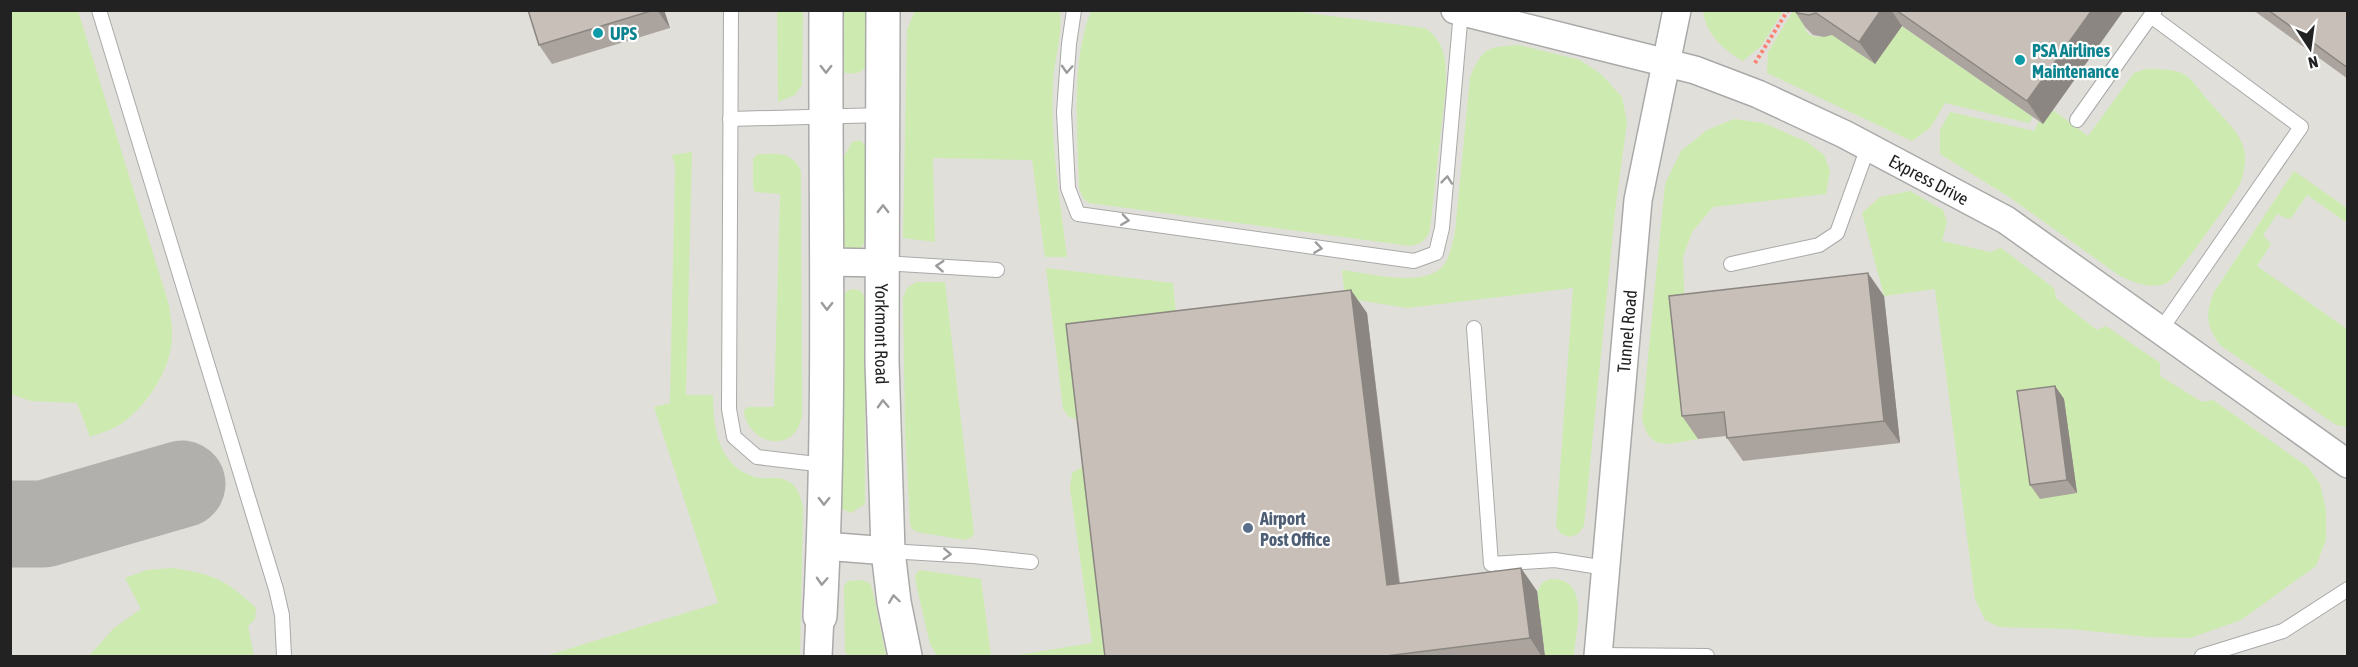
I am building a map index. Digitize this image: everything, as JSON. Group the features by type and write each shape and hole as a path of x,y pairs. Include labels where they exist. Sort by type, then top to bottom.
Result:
{"street":[{"path":"818,657 824,546 827,262 826,10"},
{"name":"Yorkmont Road","path":"883,10 882,361 888,551 894,602 905,656"},
{"name":"Tunnel Road","path":"1598,656 1638,200 1677,10"},
{"name":"Express Drive","path":"1458,11 1695,70 1739,87 1868,147 2006,220 2348,464"},
{"path":"827,262 883,263"},
{"path":"824,546 888,551"}],"lane":[{"path":"99,10 276,589 282,615 284,657"},
{"path":"731,10 729,409 734,437 757,457 825,465"},
{"path":"1074,10 1064,112 1068,188 1078,214 1414,261 1436,253 1442,228 1458,11"},
{"path":"2077,120 2153,13 2301,127 2160,331"},
{"path":"730,119 883,116"},
{"path":"1731,264 1820,245 1837,233 1868,147"},
{"path":"883,263 997,270"},
{"path":"1474,328 1491,564 1555,560 1606,568"},
{"path":"888,551 1030,562"},
{"path":"2202,657 2283,631 2348,589"},
{"path":"1598,656 1707,657"}],"path":[{"path":"1739,87 1788,10"}],"shaded area":[{"path":"10,11 2347,11 2347,656 11,656"}],"green space":[{"path":"11,10 78,11 169,305 171,346 157,384 140,407 121,424 90,437 77,403 31,401 11,394"},
{"path":"1284,10 1425,28 1432,33 1441,46 1446,76 1430,230 1427,237 1420,243 1410,246 1089,203 1083,198 1079,188 1077,98 1080,53 1091,11"},
{"path":"1703,10 1783,11 1761,46 1743,61 1729,52 1712,34"},
{"path":"777,11 803,11 802,85 795,95 778,102"},
{"path":"841,11 866,11 866,66 857,73 845,73 840,66"},
{"path":"915,11 1060,11 1052,105 1056,171 1067,257 1045,257 1032,160 933,158 935,242 903,238 907,29"},
{"path":"1793,11 1805,11 1804,27 1810,35 1819,37 1845,29 1880,11 2033,117 2029,123 1945,103 1930,128 1912,141 1767,73 1768,52"},
{"path":"1519,45 1580,60 1602,75 1622,97 1627,122 1615,212 1584,526 1578,534 1569,537 1561,534 1556,526 1573,288 1407,308 1345,298 1342,270 1408,278 1433,273 1445,264 1455,232 1470,77 1487,51 1493,48"},
{"path":"2146,69 2172,70 2180,72 2191,80 2233,128 2241,141 2245,155 2243,176 2237,189 2182,266 2168,282 2162,285 2143,285 2120,276 2009,197 1940,154 1940,130 1950,112 2034,131 2039,121 2043,124 2053,110 2088,136 2134,73"},
{"path":"1734,119 1764,123 1807,142 1824,155 1830,171 1826,194 1713,207 1692,232 1683,257 1685,319 1698,439 1663,444 1650,437 1642,419 1665,184 1681,151 1707,130"},
{"path":"860,140 866,146 865,241 861,248 852,251 844,246 840,239 840,164 852,142"},
{"path":"692,152 686,395 713,395 717,434 727,457 735,466 759,478 780,478 788,481 799,495 803,508 800,656 545,656 718,603 654,407 670,403 675,166 672,155"},
{"path":"758,154 783,155 793,160 801,171 802,416 798,428 790,437 774,441 767,440 753,431 745,418 744,410 748,407 774,407 780,194 755,192 753,159"},
{"path":"2294,171 2347,208 2347,223 2307,195 2292,217 2288,219 2277,214 2263,235 2271,244 2257,266 2347,329 2347,427 2336,425 2220,345 2208,320 2214,292"},
{"path":"1910,191 1943,210 1947,222 1942,241 1990,252 2001,248 2054,288 2056,298 2097,330 2106,326 2160,363 2160,376 2202,402 2213,400 2308,467 2320,484 2326,510 2326,540 2316,566 2241,620 2190,638 2148,637 2070,629 1999,627 1985,620 1975,599 1935,289 1884,296 1862,213 1880,197"},
{"path":"1046,268 1173,283 1178,336 1077,419 1069,417 1063,409"},
{"path":"916,282 945,282 974,533 972,537 965,540 917,532 910,524 905,430 903,298 907,288"},
{"path":"853,289 861,291 865,298 865,504 851,513 842,509 838,503 840,298"},
{"path":"1096,465 1119,656 1011,656 1092,643 1070,488 1072,473 1083,466"},
{"path":"172,568 218,579 236,590 256,608 255,619 248,626 254,656 89,656 114,628 141,609 125,578 147,570"},
{"path":"920,570 981,579 991,656 937,656 930,644 916,584 915,575"},
{"path":"1551,579 1564,581 1572,587 1576,596 1578,620 1574,656 1545,656 1537,591 1543,582"},
{"path":"861,580 870,583 873,592 886,656 848,656 845,651 844,586 848,581"}],"building":[{"path":"528,10 654,10 539,45"},
{"path":"1795,10 1881,10 1859,42 1816,13 1809,15 1797,13"},
{"name":"PSA Airlines Maintenance","path":"1896,10 2092,10 2027,101"},
{"path":"2268,10 2348,10 2348,68"},
{"path":"1868,273 1884,421 1727,438 1724,412 1682,416 1669,296"},
{"name":"Airport Post Office","path":"1351,290 1387,585 1521,568 1530,638 1378,657 1105,657 1066,324"},
{"path":"2055,386 2067,480 2030,485 2017,391"}],"taxiway":[{"path":"10,524 44,524 182,484"}],"place":[{"name":"UPS","path":"598,33"},
{"name":"PSA Airlines Maintenance","path":"2020,60"},
{"name":"Airport Post Office","path":"1248,528"}]}
